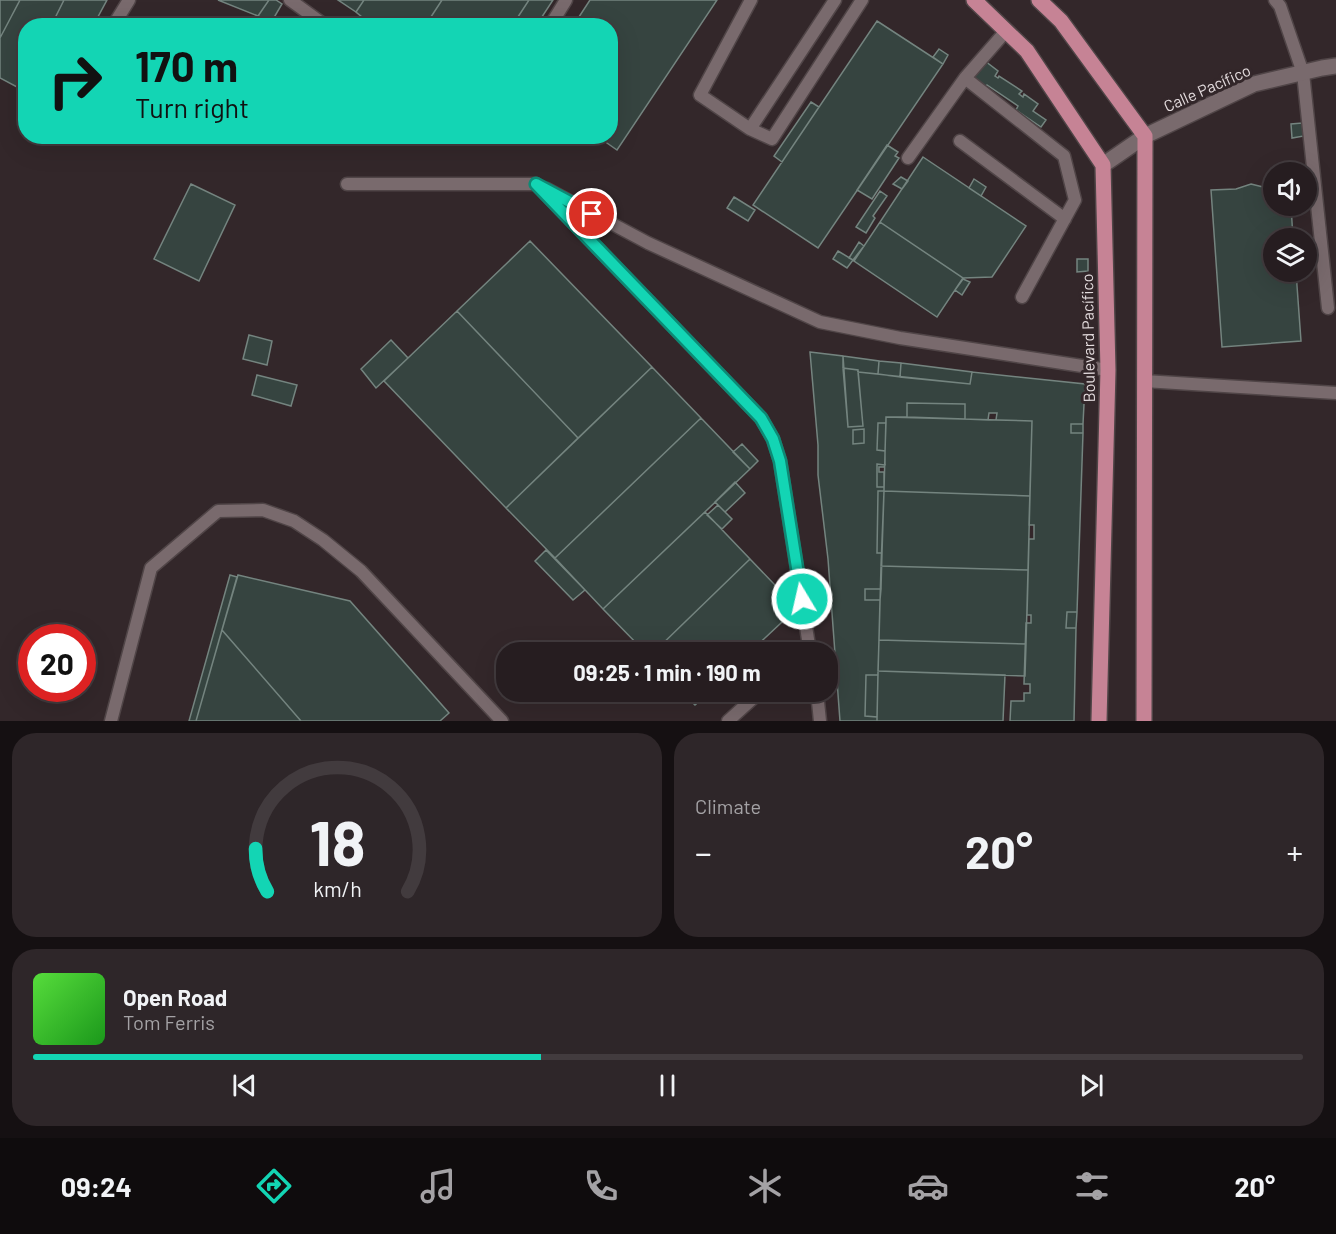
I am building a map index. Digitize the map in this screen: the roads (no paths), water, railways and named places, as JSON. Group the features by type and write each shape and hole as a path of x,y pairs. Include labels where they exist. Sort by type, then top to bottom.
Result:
{"main road":[{"path":"974,0 1028,51 1103,165"},
{"path":"1039,0 1061,21 1145,136 1144,721"},
{"name":"Boulevard Pacífico","path":"1099,721 1108,370 1103,165"}],"street":[{"name":"Calle Pacífico","path":"1103,165 1145,136 1254,84 1336,66"}],"lane":[{"path":"118,18 129,0"},
{"path":"291,0 315,18"},
{"path":"555,18 566,0"},
{"path":"751,0 700,95 750,129 772,139 862,0"},
{"path":"750,129 835,0"},
{"path":"1275,0 1280,6 1303,73 1328,308"},
{"path":"908,158 965,78 1006,31"},
{"path":"965,78 1064,156 1075,200 1022,297"},
{"path":"960,141 1065,219"},
{"path":"347,184 536,184 648,243 820,322 900,338 1108,370"},
{"path":"536,184 761,418 773,439 780,461 806,642"},
{"path":"1144,381 1336,393"},
{"path":"111,721 152,568 218,512 263,510 294,521 323,540 361,571 502,721"},
{"path":"728,721 748,702"},
{"path":"817,702 817,718"}]}
